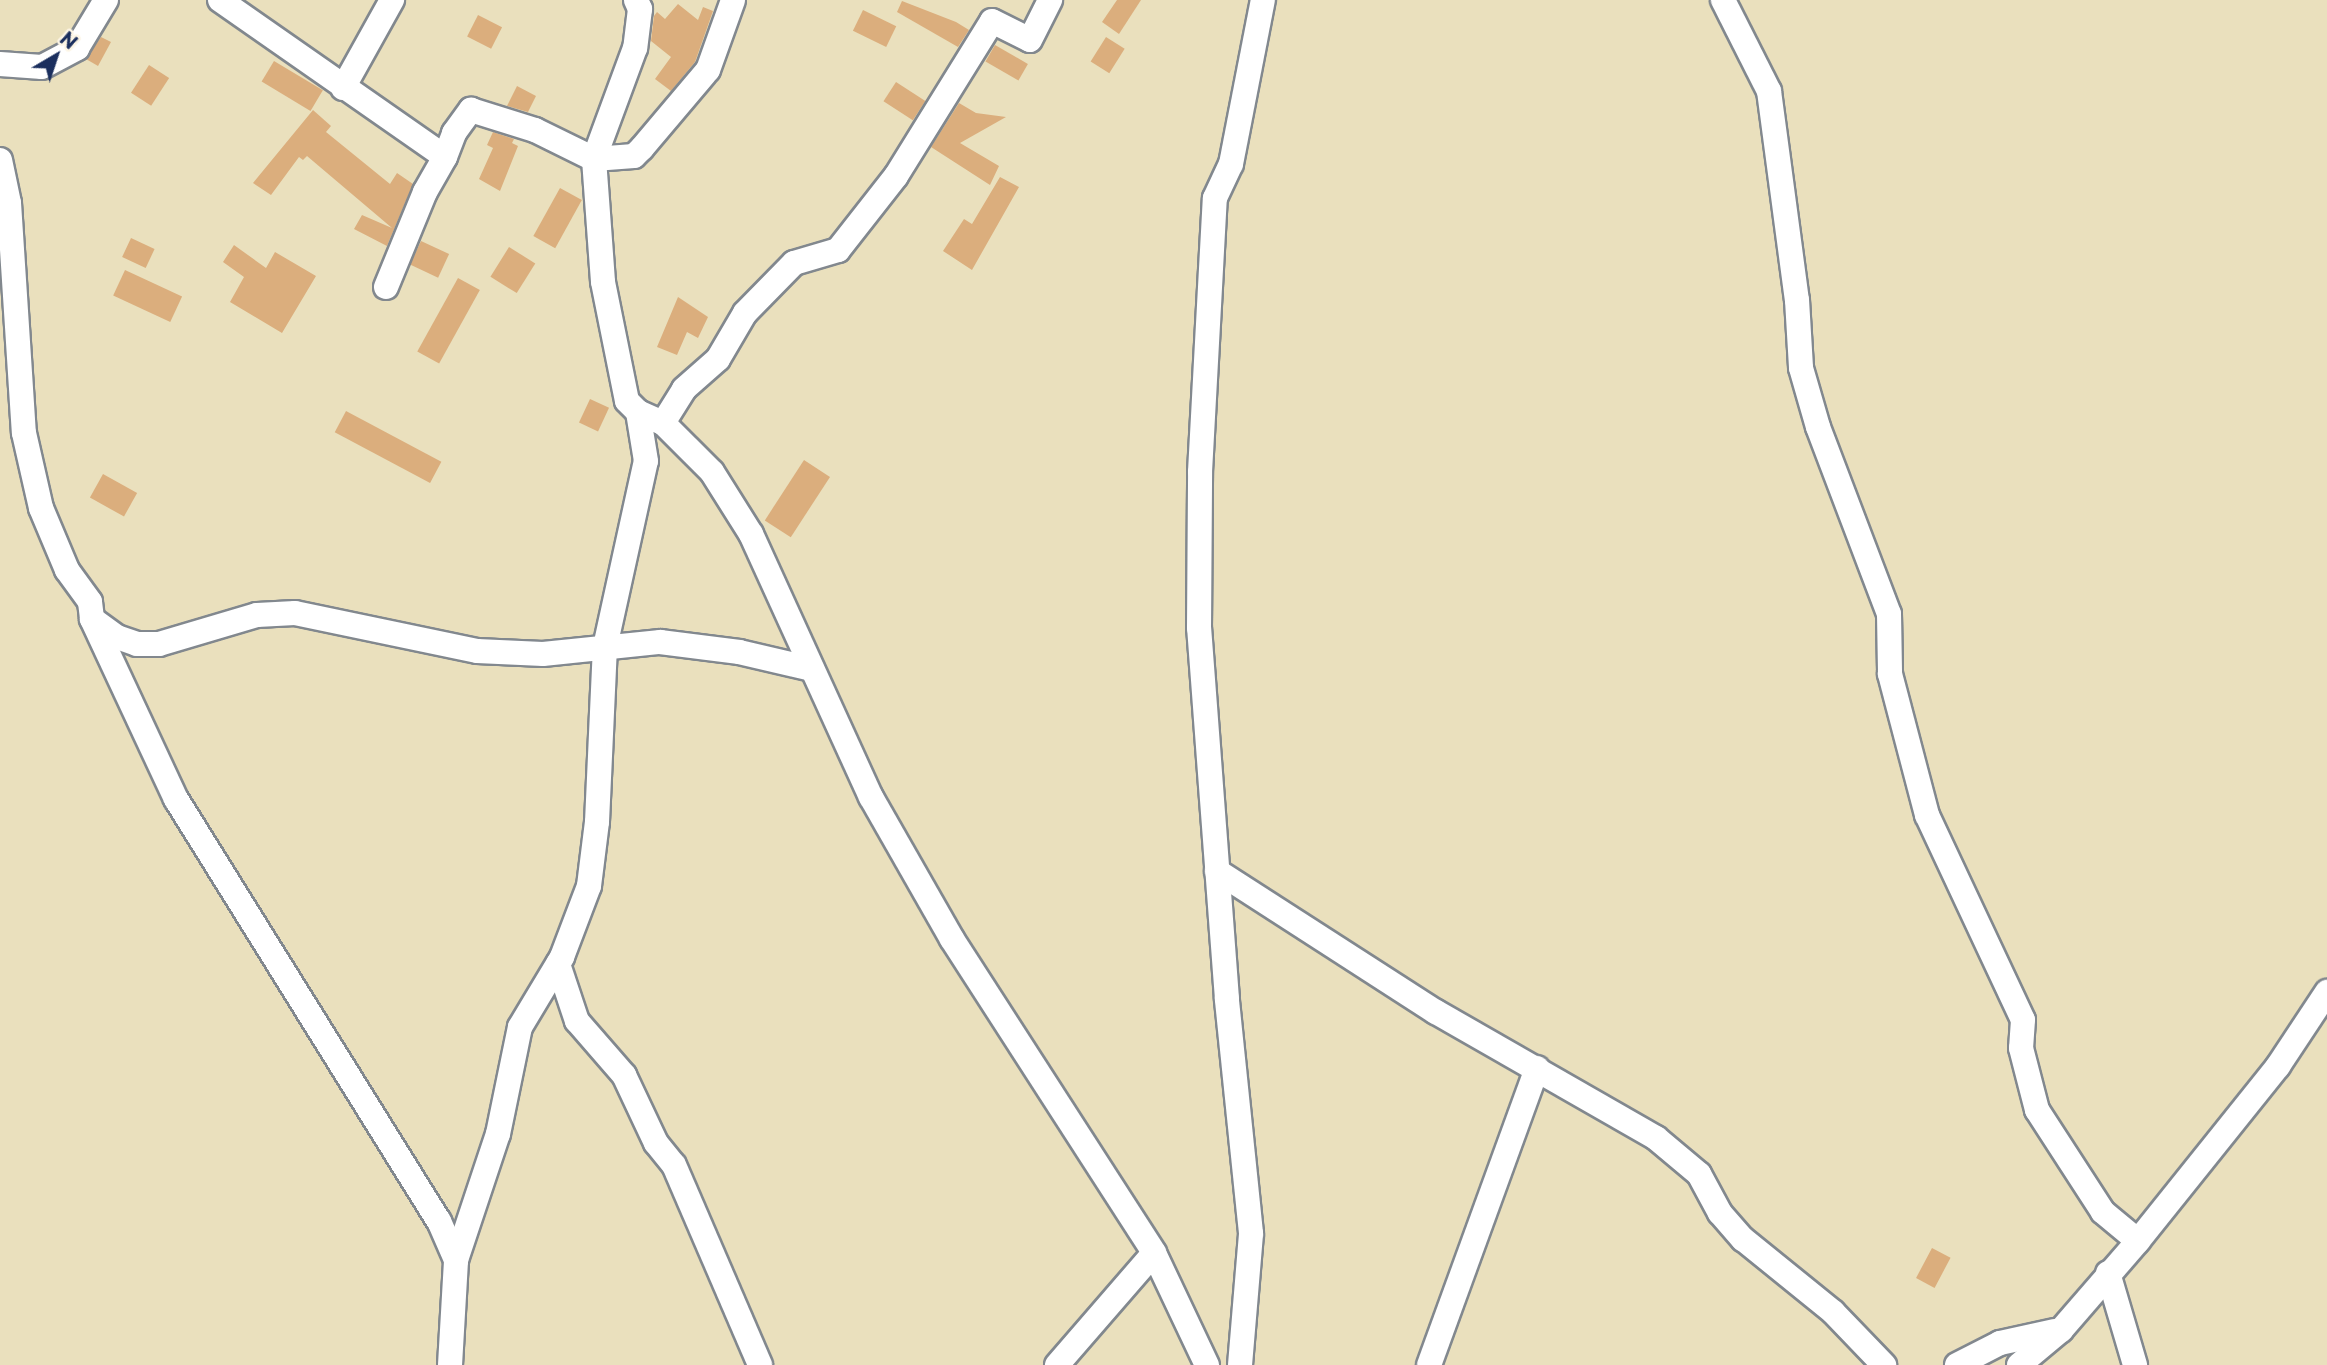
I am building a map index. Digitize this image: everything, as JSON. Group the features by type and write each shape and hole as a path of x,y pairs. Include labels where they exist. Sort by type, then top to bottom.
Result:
{"street":[{"path":"0,64 42,67 76,48 106,0"},
{"path":"220,0 445,157"},
{"path":"343,88 392,0"},
{"path":"636,0 640,9 635,48 594,159 603,282 627,401 638,412 663,423 712,472 751,534 871,797 952,939 1154,1253 1206,1365"},
{"path":"386,287 425,192 445,157 454,133 471,110 535,130 594,159 634,156 708,70 733,0"},
{"path":"663,423 684,389 718,359 745,313 794,263 838,250 844,243 896,176 992,21 1030,40 1050,0"},
{"path":"1240,1365 1249,1305 1251,1233 1217,871 1199,628 1200,472 1214,262 1211,228 1215,198 1231,164 1263,0"},
{"path":"1723,0 1769,91 1797,300 1801,368 1818,427 1889,614 1890,674 1927,815 2023,1020 2021,1048 2037,1110 2103,1212 2138,1241"},
{"path":"0,160 9,203 24,433 54,545 90,602 92,619 176,799 439,1221 456,1260"},
{"path":"450,1365 456,1260 498,1134 520,1027 558,964 589,886 593,861 605,647 646,461 638,412"},
{"path":"92,619 138,644 159,644 257,615 295,613 477,651 543,654 605,647 681,644 812,669"},
{"path":"1217,871 1436,1012 1636,1125 1689,1164 1743,1239 1833,1312 1884,1365"},
{"path":"558,964 577,1021 624,1075 656,1143 674,1165 760,1365"},
{"path":"2019,1365 2061,1330 2138,1241 2278,1066 2327,992"},
{"path":"1429,1365 1537,1068"},
{"path":"1057,1365 1154,1253"},
{"path":"2108,1273 2135,1365"},
{"path":"1957,1365 2000,1343 2061,1330"}],"building":[{"path":"1117,0 1141,0 1119,34 1102,22"},
{"path":"902,1 956,22 969,30 958,47 897,12"},
{"path":"678,4 698,20 703,7 713,11 695,62 671,91 655,79 671,57 651,41 654,16 657,12 665,19"},
{"path":"863,10 896,26 886,47 853,31"},
{"path":"478,15 502,27 491,49 467,36"},
{"path":"101,37 111,42 98,66 86,59"},
{"path":"1106,37 1125,49 1109,73 1091,62"},
{"path":"995,45 1028,64 1018,80 986,61"},
{"path":"274,61 323,90 310,111 262,82"},
{"path":"149,65 169,78 151,106 131,93"},
{"path":"896,82 925,101 913,120 883,101"},
{"path":"517,86 536,96 528,112 507,106"},
{"path":"959,103 976,113 1006,117 960,143 999,166 990,185 931,147"},
{"path":"313,110 331,126 326,132 390,184 397,173 413,184 387,246 354,229 362,215 392,228 307,156 303,160 299,157 271,195 253,183"},
{"path":"493,132 514,139 512,143 518,146 500,191 479,179 493,148 487,145"},
{"path":"1000,177 1019,187 972,270 943,251 964,219 972,224"},
{"path":"560,188 582,200 555,248 533,236"},
{"path":"131,238 155,249 146,268 122,257"},
{"path":"421,241 449,254 438,278 410,265"},
{"path":"234,245 266,268 275,252 316,276 282,333 230,302 244,277 223,262"},
{"path":"509,247 535,263 517,293 490,277"},
{"path":"125,270 182,297 170,322 113,295"},
{"path":"458,278 480,290 439,364 417,351"},
{"path":"678,297 708,317 698,338 687,332 677,355 657,347"},
{"path":"590,399 609,408 598,431 579,423"},
{"path":"346,411 441,462 430,483 335,432"},
{"path":"804,460 830,477 791,537 765,520"},
{"path":"103,474 137,493 124,517 90,498"},
{"path":"1932,1248 1951,1258 1935,1288 1916,1278"}]}
